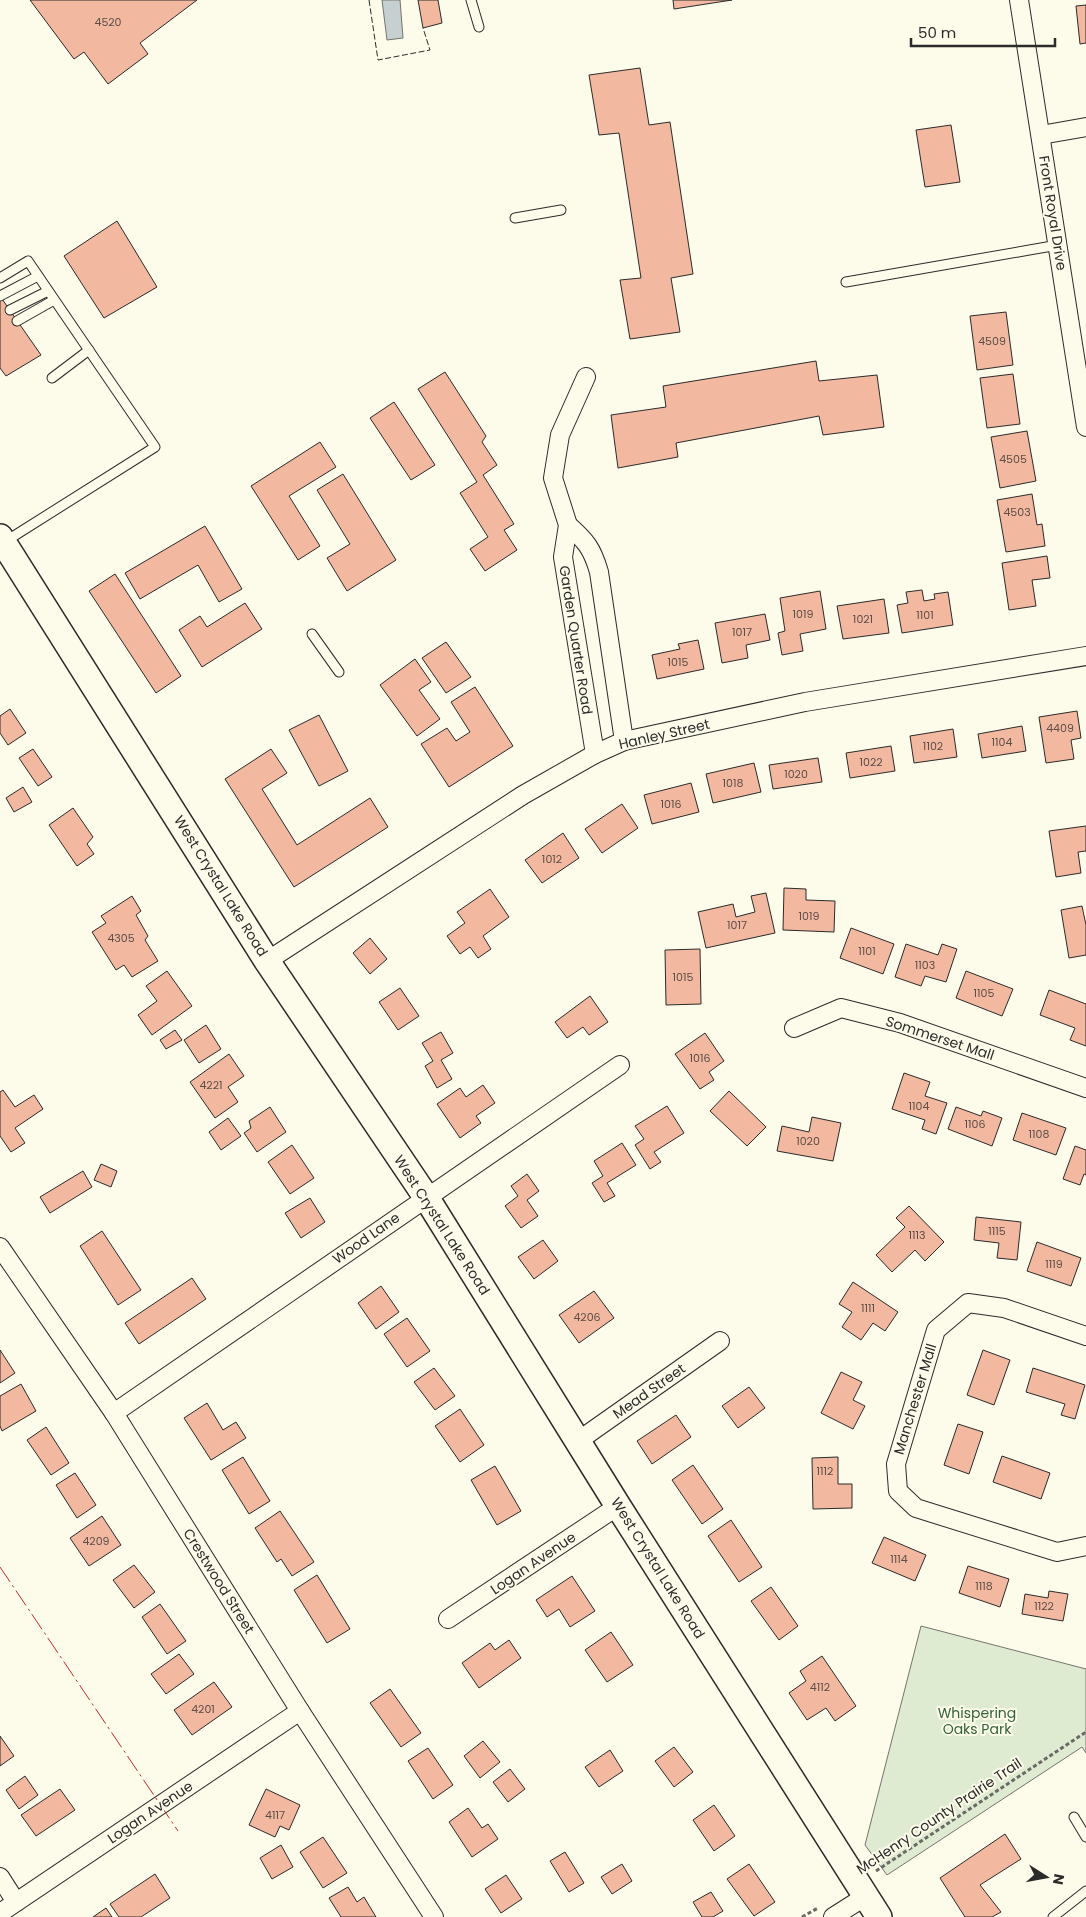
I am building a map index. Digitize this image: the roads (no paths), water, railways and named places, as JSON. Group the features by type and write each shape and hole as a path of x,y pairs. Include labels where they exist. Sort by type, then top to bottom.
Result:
{"street":[{"name":"Front Royal Drive","path":"1019,0 1086,427"},
{"path":"1041,135 1086,127"},
{"name":"Garden Quarter Road","path":"586,377 560,436 554,478 568,526 563,557 595,754"},
{"path":"568,526 586,540 593,553 599,572 624,742"},
{"name":"West Crystal Lake Road","path":"1,541 267,961 426,1197 618,1506 879,1917"},
{"name":"Hanley Street","path":"267,961 523,795 595,754 624,742 805,702 1086,656"},
{"name":"Sommerset Mall","path":"794,1028 841,1008 900,1023 1086,1088"},
{"name":"Wood Lane","path":"114,1413 426,1197 620,1066"},
{"name":"Crestwood Street","path":"0,1247 114,1413 300,1711 434,1917"},
{"name":"Manchester Mall","path":"1086,1336 1004,1308 968,1303 936,1330 896,1464 898,1491 916,1508 1056,1552 1086,1546"},
{"name":"Mead Street","path":"578,1441 720,1342"},
{"name":"Logan Avenue","path":"448,1619 618,1506"},
{"name":"Logan Avenue","path":"0,1913 300,1711"},
{"path":"0,1877 16,1902"},
{"path":"829,1910 862,1890"}],"lane":[{"path":"471,0 479,27"},
{"path":"515,218 561,210"},
{"path":"846,282 1058,246"},
{"path":"0,278 28,261 155,446 1,541"},
{"path":"0,296 38,276"},
{"path":"10,310 48,291"},
{"path":"17,321 54,300"},
{"path":"52,378 89,350"},
{"path":"312,634 338,672"},
{"path":"1074,1817 1086,1837"},
{"path":"1053,1917 1065,1913 1086,1891"}],"park label":[{"name":"Whispering Oaks Park","path":"977,1722"}]}
